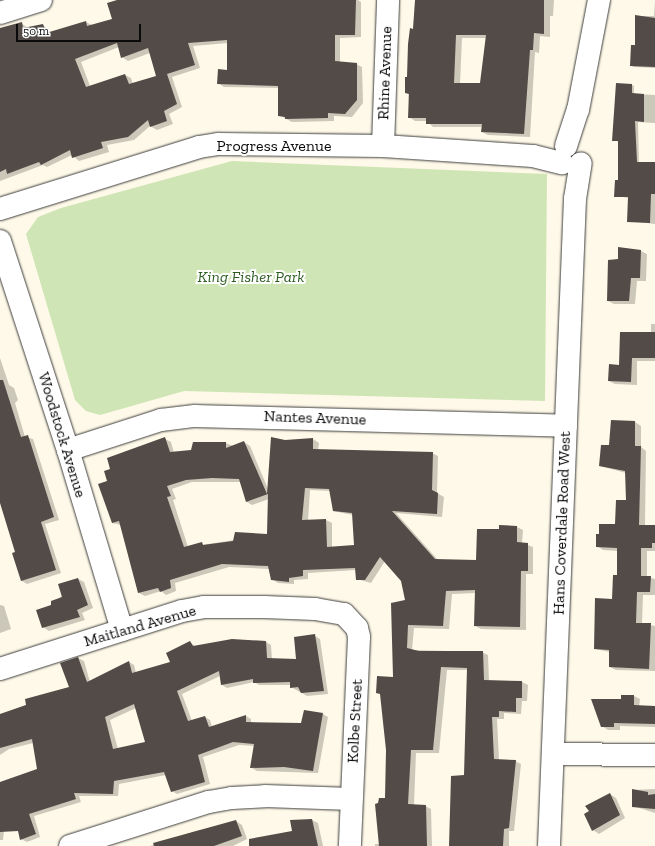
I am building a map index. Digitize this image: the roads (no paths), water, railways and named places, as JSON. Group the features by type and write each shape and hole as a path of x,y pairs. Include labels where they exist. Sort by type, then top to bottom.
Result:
{"street":[{"path":"0,13 41,0"},
{"name":"Rhine Avenue","path":"383,146 388,0"},
{"name":"Hans Coverdale Road West","path":"549,846 575,199 570,156 599,0"},
{"name":"Progress Avenue","path":"0,209 199,147 219,144 383,146 533,156 570,156"},
{"name":"Woodstock Avenue","path":"0,241 68,450 122,630"},
{"name":"Nantes Avenue","path":"68,450 161,420 195,416 566,426"},
{"name":"Maitland Avenue","path":"0,669 182,611 204,607 333,610"},
{"name":"Kolbe Street","path":"333,610 344,614 351,621 359,637 350,846"},
{"path":"553,754 655,755"},
{"path":"70,846 209,802 232,798 265,796 351,799"}],"park label":[{"name":"King Fisher Park","path":"251,277"}]}
